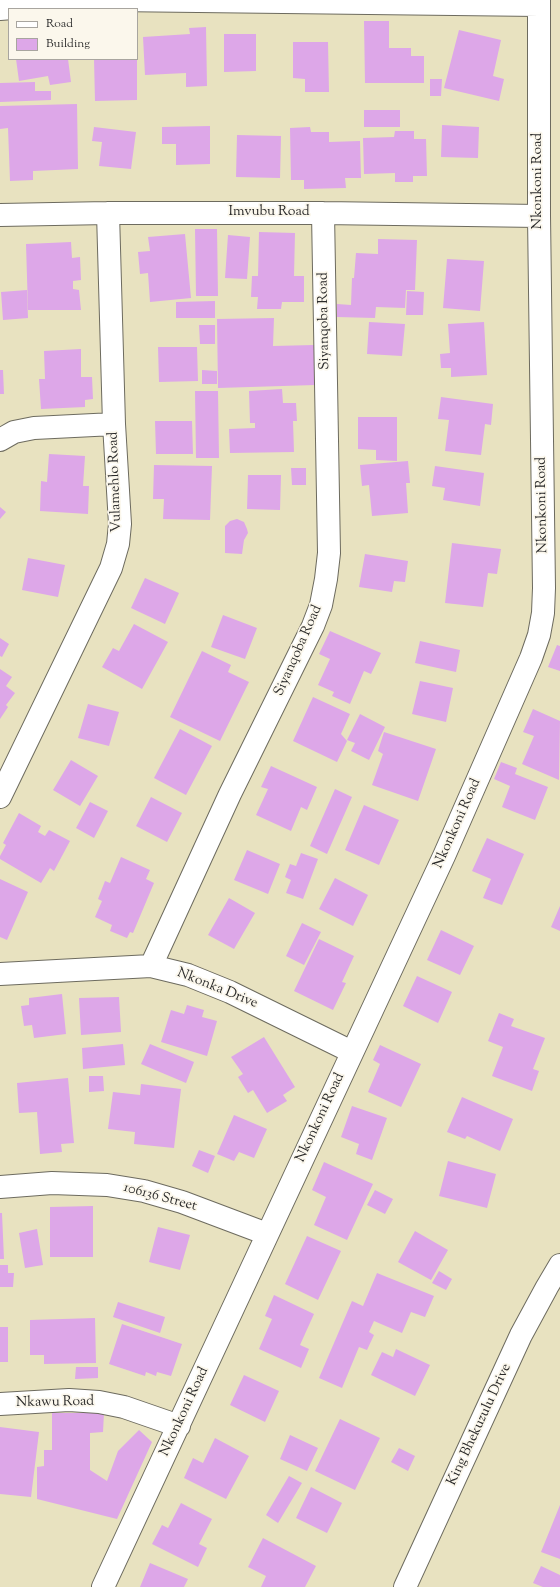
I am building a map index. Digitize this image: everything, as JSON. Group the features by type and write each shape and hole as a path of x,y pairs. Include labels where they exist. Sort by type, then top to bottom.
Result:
{"street":[{"path":"13,8 113,0 539,2"},
{"name":"Nkonkoni Road","path":"104,1587 447,849 531,658 539,635 544,588 539,216 539,2"},
{"name":"Imvubu Road","path":"0,215 108,213 322,213 539,216"},
{"name":"Vulamehlo Road","path":"0,797 111,568 118,544 120,524 114,424 108,213"},
{"name":"Siyanqoba Road","path":"151,966 230,794 313,626 321,604 329,553 322,213"},
{"path":"0,440 14,432 34,428 114,424"},
{"name":"Nkonka Drive","path":"0,974 151,966 188,976 230,992 352,1052"},
{"name":"106136 Street","path":"0,1187 52,1183 107,1185 137,1190 182,1202 267,1234"},
{"name":"King Bhekuzulu Drive","path":"405,1587 522,1335 560,1265"},
{"name":"Nkawu Road","path":"0,1404 69,1400 99,1402 124,1407 179,1426"}],"building":[{"path":"364,21 389,21 389,48 411,48 411,56 424,56 424,83 365,83"},
{"path":"206,27 207,86 186,87 186,73 145,75 143,37 190,34 189,28"},
{"path":"459,30 501,40 493,76 504,79 499,101 444,88"},
{"path":"224,34 256,34 256,71 224,72"},
{"path":"293,42 328,42 329,92 305,92 305,79 293,78"},
{"path":"16,60 68,60 71,82 50,85 48,76 19,81"},
{"path":"94,60 137,60 137,100 95,101"},
{"path":"430,79 442,79 441,96 430,96"},
{"path":"35,82 35,91 51,91 51,100 0,102 0,83"},
{"path":"77,104 78,169 33,171 33,180 10,181 8,128 0,129 0,106"},
{"path":"364,110 400,110 400,127 364,127"},
{"path":"442,125 479,127 478,158 441,157"},
{"path":"210,126 210,164 176,165 176,144 162,144 162,127"},
{"path":"94,127 136,132 131,169 99,166 102,142 92,141"},
{"path":"310,127 311,132 329,132 329,142 360,141 361,178 345,178 346,188 304,189 304,180 291,180 290,128"},
{"path":"395,131 414,131 414,139 426,139 427,176 413,176 413,182 395,182 395,173 364,174 363,138 394,137"},
{"path":"237,135 281,136 280,178 236,177"},
{"path":"195,229 217,229 218,296 196,296"},
{"path":"259,232 295,233 294,276 304,276 304,302 282,302 281,309 257,309 258,297 251,297 252,276 258,276"},
{"path":"185,234 191,298 150,302 148,273 140,274 138,252 150,251 148,237"},
{"path":"228,235 250,237 247,279 225,278"},
{"path":"378,239 417,240 415,290 406,290 405,308 376,307 375,318 337,317 337,304 351,305 352,278 354,278 356,253 378,254"},
{"path":"71,242 72,258 80,257 81,280 73,281 73,289 79,290 81,310 28,310 26,244"},
{"path":"447,259 484,261 480,311 443,308"},
{"path":"27,290 28,318 3,320 1,292"},
{"path":"407,291 424,292 423,315 406,315"},
{"path":"215,301 215,318 176,318 176,302"},
{"path":"274,318 273,346 314,345 315,385 218,388 217,319"},
{"path":"369,322 405,324 402,356 367,354"},
{"path":"484,322 487,375 451,377 451,368 441,368 440,354 450,353 448,324"},
{"path":"199,325 215,325 215,344 200,344"},
{"path":"158,347 197,347 198,381 159,382"},
{"path":"81,349 81,377 92,377 93,399 85,400 85,407 41,409 39,379 45,379 44,351"},
{"path":"0,370 3,370 4,394 0,394"},
{"path":"202,370 217,371 217,384 202,384"},
{"path":"282,389 283,403 296,403 297,421 293,421 294,452 230,453 229,429 255,428 255,423 250,423 249,391"},
{"path":"195,391 218,391 219,458 196,458"},
{"path":"441,397 493,404 491,425 485,424 481,455 445,451 449,420 438,419"},
{"path":"358,417 397,417 397,461 376,460 376,450 358,449"},
{"path":"155,421 192,421 193,454 156,454"},
{"path":"49,454 85,456 83,486 89,486 88,514 40,511 41,481 47,482"},
{"path":"408,461 410,483 406,483 408,513 372,516 369,485 362,486 360,465"},
{"path":"154,465 212,466 210,520 163,519 164,499 153,499"},
{"path":"435,466 484,473 480,506 443,500 445,488 432,486"},
{"path":"291,468 306,468 306,485 292,485"},
{"path":"248,475 281,475 280,510 247,509"},
{"path":"0,507 6,512 0,519"},
{"path":"237,519 244,522 248,533 244,540 242,554 225,553 225,526 230,521"},
{"path":"452,543 501,549 497,574 488,573 483,607 445,603"},
{"path":"365,554 408,561 405,582 394,581 392,592 359,587"},
{"path":"28,558 65,565 58,597 22,590"},
{"path":"145,578 179,593 165,624 131,608"},
{"path":"223,615 257,628 245,659 211,647"},
{"path":"134,624 168,642 142,689 102,667 113,648 119,651"},
{"path":"330,631 381,653 371,674 364,671 350,704 332,696 334,692 318,685 330,659 319,654"},
{"path":"0,638 9,644 2,657 0,656"},
{"path":"420,641 460,650 456,672 415,663"},
{"path":"557,645 560,646 560,671 548,667"},
{"path":"202,651 231,665 228,672 249,682 220,741 170,717"},
{"path":"0,669 12,677 6,686 15,693 6,705 8,707 0,719"},
{"path":"420,681 453,688 446,722 412,714"},
{"path":"313,697 350,714 341,734 347,741 337,762 293,741"},
{"path":"88,704 119,712 109,746 78,738"},
{"path":"533,709 560,721 559,780 522,764 534,736 523,732"},
{"path":"360,714 385,727 369,760 351,751 355,743 347,740"},
{"path":"180,729 212,746 186,795 154,778"},
{"path":"384,732 436,749 418,801 372,785 383,754 378,751"},
{"path":"71,760 98,776 80,806 53,790"},
{"path":"501,762 517,768 515,774 548,787 535,820 502,807 510,786 494,779"},
{"path":"271,766 317,787 307,810 301,807 291,831 256,815 268,789 261,787"},
{"path":"335,789 352,797 327,854 310,846"},
{"path":"151,797 182,813 167,842 136,826"},
{"path":"90,802 108,811 94,838 76,828"},
{"path":"364,805 399,820 379,865 345,850"},
{"path":"19,813 41,826 38,832 45,836 49,830 70,841 54,871 50,868 41,883 0,859 6,845 3,843"},
{"path":"487,838 524,854 502,905 483,898 491,879 472,871"},
{"path":"247,850 280,864 268,894 234,880"},
{"path":"301,853 318,859 303,899 286,893 291,880 285,877 290,864 296,866"},
{"path":"121,857 150,870 146,879 154,883 133,933 130,932 127,938 110,931 112,925 95,917 102,901 98,899 105,881 110,883"},
{"path":"335,878 368,895 353,926 319,909"},
{"path":"0,879 28,892 7,940 0,937"},
{"path":"229,898 255,913 234,949 208,935"},
{"path":"560,906 560,931 551,927"},
{"path":"302,923 321,932 304,965 286,956"},
{"path":"441,930 474,946 460,975 427,960"},
{"path":"319,939 354,956 342,982 346,983 333,1010 294,991"},
{"path":"417,976 452,992 438,1023 403,1006"},
{"path":"62,994 66,1034 34,1038 32,1025 24,1026 21,1006 29,1005 29,998"},
{"path":"119,997 121,1032 81,1035 79,998"},
{"path":"187,1005 204,1010 202,1017 217,1021 207,1056 161,1042 171,1010 184,1014"},
{"path":"499,1013 514,1019 511,1026 545,1038 533,1069 539,1071 532,1091 492,1076 503,1047 488,1041"},
{"path":"264,1037 295,1087 283,1095 287,1101 267,1113 253,1090 248,1093 238,1077 243,1074 231,1057"},
{"path":"123,1044 125,1065 83,1069 82,1048"},
{"path":"150,1044 194,1062 186,1083 141,1064"},
{"path":"380,1045 421,1064 401,1107 368,1092 380,1064 373,1060"},
{"path":"89,1076 103,1076 104,1091 89,1092"},
{"path":"68,1078 74,1143 61,1144 62,1152 40,1154 37,1112 19,1113 17,1083"},
{"path":"141,1084 181,1089 174,1148 134,1144 135,1132 108,1129 113,1092 140,1095"},
{"path":"462,1097 513,1119 500,1151 467,1136 465,1139 447,1132"},
{"path":"352,1106 387,1118 372,1160 356,1154 359,1144 341,1137"},
{"path":"234,1115 267,1129 254,1158 239,1152 234,1161 217,1154"},
{"path":"199,1150 215,1156 208,1173 192,1166"},
{"path":"448,1161 496,1174 487,1208 439,1196"},
{"path":"324,1162 373,1184 347,1240 314,1225 326,1197 312,1190"},
{"path":"375,1190 393,1199 385,1214 367,1205"},
{"path":"93,1206 93,1257 50,1257 50,1207"},
{"path":"0,1213 2,1213 4,1259 0,1259"},
{"path":"158,1227 190,1235 180,1270 149,1262"},
{"path":"37,1229 43,1265 25,1268 19,1233"},
{"path":"415,1231 448,1250 431,1280 398,1262"},
{"path":"307,1236 341,1251 318,1300 285,1284"},
{"path":"0,1265 8,1265 8,1273 14,1273 13,1287 0,1287"},
{"path":"439,1271 452,1279 446,1290 432,1283"},
{"path":"377,1273 434,1296 425,1317 411,1312 402,1333 374,1321 369,1332 374,1335 367,1350 359,1347 342,1388 319,1378 352,1301 363,1306"},
{"path":"274,1295 314,1314 300,1345 309,1349 301,1368 259,1349 272,1319 265,1316"},
{"path":"118,1302 165,1317 160,1333 113,1317"},
{"path":"95,1318 96,1363 44,1364 44,1355 30,1355 30,1320"},
{"path":"122,1324 182,1344 171,1376 157,1372 156,1376 146,1372 145,1376 109,1364"},
{"path":"0,1327 8,1327 8,1362 0,1362"},
{"path":"396,1349 430,1365 415,1396 371,1375 382,1352 393,1357"},
{"path":"76,1367 98,1367 98,1378 75,1379"},
{"path":"244,1375 279,1391 265,1422 230,1405"},
{"path":"52,1413 104,1413 103,1432 90,1433 90,1470 107,1481 118,1451 139,1430 152,1442 117,1519 37,1499 37,1467 44,1466 44,1450 52,1450"},
{"path":"340,1419 380,1438 355,1490 315,1471"},
{"path":"0,1427 39,1432 31,1497 0,1494"},
{"path":"290,1435 318,1448 307,1471 280,1459"},
{"path":"215,1438 249,1456 226,1499 184,1478 193,1458 203,1463"},
{"path":"399,1448 415,1456 408,1471 391,1462"},
{"path":"289,1476 302,1483 278,1523 266,1515"},
{"path":"311,1487 342,1503 327,1533 296,1518"},
{"path":"181,1503 212,1519 199,1544 207,1548 198,1567 152,1544 162,1525 168,1528"},
{"path":"560,1505 560,1559 541,1552"},
{"path":"263,1538 316,1566 305,1587 261,1587 266,1576 248,1567"},
{"path":"150,1563 188,1579 184,1587 140,1587"},
{"path":"541,1566 560,1575 560,1587 543,1587 533,1583"}]}
